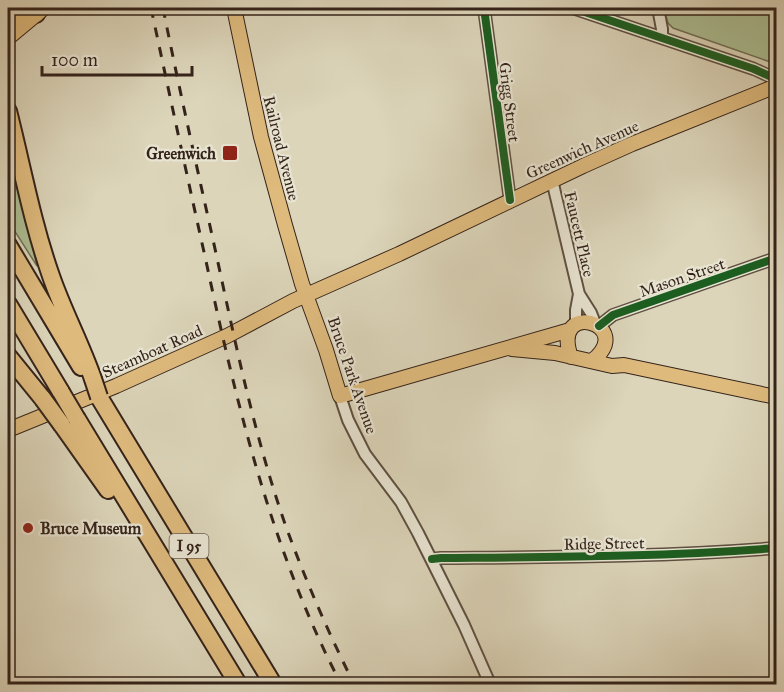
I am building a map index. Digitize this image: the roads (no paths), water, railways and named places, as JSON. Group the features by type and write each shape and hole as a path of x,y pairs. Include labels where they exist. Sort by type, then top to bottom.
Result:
{"highway":[{"path":"8,15 40,11"},
{"path":"8,111 50,273 57,295 86,357 91,380"},
{"path":"8,245 91,380"},
{"name":"I 95","path":"8,304 61,392 69,422 238,684"},
{"path":"8,356 43,399 69,422"},
{"name":"I 95","path":"91,380 102,402 273,684"}],"main road":[{"name":"Railroad Avenue","path":"234,8 263,143 293,254 307,295"},
{"path":"8,39 40,11"},
{"name":"Greenwich Avenue","path":"307,295 632,144 777,86"},
{"name":"Bruce Park Avenue","path":"307,295 327,350 340,396"},
{"name":"Steamboat Road","path":"8,430 157,368 227,336 307,295"},
{"name":"Mason Street","path":"340,396 507,348 584,322 597,325"},
{"path":"592,361 604,349 603,332 597,325"},
{"path":"571,357 567,346 567,336 573,327"},
{"path":"605,341 624,365"},
{"name":"Mason Street","path":"507,348 542,351 612,366 624,365 777,398"},
{"path":"8,681 13,684"}],"street":[{"name":"Grigg Street","path":"484,8 510,200"},
{"path":"573,8 754,69 777,79"},
{"path":"658,8 662,37"},
{"name":"Faucett Place","path":"552,180 579,294 597,325"},
{"name":"Mason Street","path":"597,325 613,315 777,258"},
{"name":"Faucett Place","path":"573,327 579,294"},
{"name":"Bruce Park Avenue","path":"340,396 364,454 401,502 432,559 490,684"},
{"name":"Ridge Street","path":"432,559 637,556 777,548"},
{"path":"768,684 777,681"}],"railway":[{"path":"151,8 230,370 244,424 259,477 295,583 341,684"},
{"path":"163,8 236,343 262,451 300,563 354,684"}],"place":[{"name":"Greenwich","path":"230,153"},
{"name":"Bruce Museum","path":"28,528"}]}
